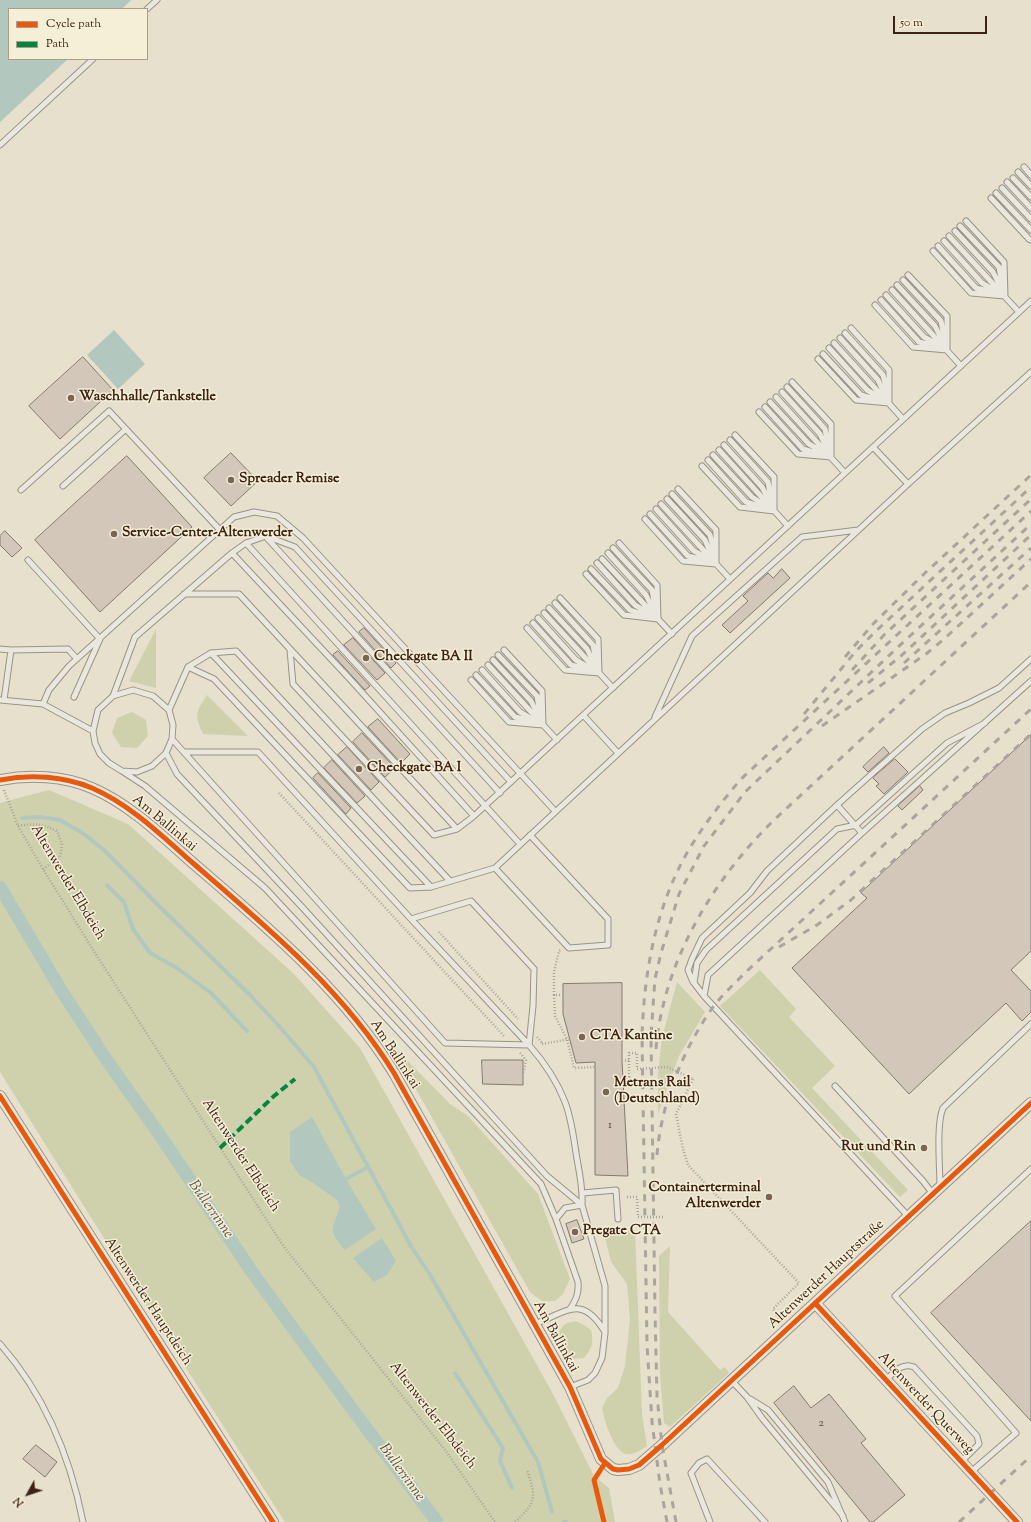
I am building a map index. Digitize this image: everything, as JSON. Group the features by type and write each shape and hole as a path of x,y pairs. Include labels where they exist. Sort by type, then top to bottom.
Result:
{"street":[{"name":"Am Ballinkai","path":"0,780 26,777 57,778 91,788 120,802 234,899 306,965 341,1002 362,1026 380,1051 570,1388 599,1453 605,1463 618,1470 629,1469 640,1465"},
{"name":"Altenwerder Hauptdeich","path":"0,1096 273,1522"},
{"name":"Altenwerder Hauptstraße","path":"640,1465 1031,1103"},
{"name":"Altenwerder Querweg","path":"815,1303 1017,1522"}],"lane":[{"path":"148,8 157,0"},
{"path":"0,145 92,60"},
{"path":"1024,167 1031,175"},
{"path":"1018,172 1031,186"},
{"path":"1013,178 1031,197"},
{"path":"1007,182 1031,208"},
{"path":"1002,188 1031,219"},
{"path":"996,193 1031,230"},
{"path":"991,198 1031,240"},
{"path":"966,221 1004,262 1005,296"},
{"path":"960,226 999,267 1005,296"},
{"path":"955,231 993,272 1005,296"},
{"path":"949,236 1019,312"},
{"path":"944,241 982,283 1005,296"},
{"path":"938,246 976,288 1005,296"},
{"path":"933,251 971,293 1005,296"},
{"path":"908,275 947,316 947,350"},
{"path":"903,280 941,321 947,350"},
{"path":"897,285 936,326 947,350"},
{"path":"892,290 961,366"},
{"path":"886,295 924,337 947,350"},
{"path":"881,300 919,342 947,350"},
{"path":"290,650 293,684 434,835 457,829 474,816 521,774 1031,301"},
{"path":"875,305 914,347 947,350"},
{"path":"851,328 889,370 889,404"},
{"path":"845,333 883,375 889,404"},
{"path":"840,338 878,380 889,404"},
{"path":"834,343 903,419"},
{"path":"829,348 867,390 889,404"},
{"path":"823,354 861,395 889,404"},
{"path":"818,359 856,400 889,404"},
{"path":"188,667 214,679 410,888 431,887 495,868 858,530 1031,372"},
{"path":"792,382 831,424 831,457"},
{"path":"787,387 825,429 831,457"},
{"path":"782,392 820,434 831,457"},
{"path":"776,397 845,473"},
{"path":"770,402 809,444 831,457"},
{"path":"765,407 803,449 831,457"},
{"path":"21,490 109,411 220,530"},
{"path":"759,412 798,454 831,457"},
{"path":"63,486 126,429"},
{"path":"735,435 774,477 774,510"},
{"path":"730,440 768,482 774,510"},
{"path":"724,445 762,487 774,510"},
{"path":"873,447 908,484"},
{"path":"719,450 788,526"},
{"path":"713,455 752,497 774,510"},
{"path":"708,460 746,502 774,510"},
{"path":"702,466 740,507 774,510"},
{"path":"678,489 716,530 716,564"},
{"path":"672,494 710,535 716,564"},
{"path":"667,499 705,540 716,564"},
{"path":"661,504 730,579"},
{"path":"656,509 694,551 716,564"},
{"path":"43,704 49,690 77,660 234,517 254,512 277,516 303,538 555,811"},
{"path":"650,514 688,556 716,564"},
{"path":"645,519 683,561 716,564"},
{"path":"654,720 692,636 802,537 858,530"},
{"path":"113,696 135,637 232,553 246,543 266,536 295,547 511,782"},
{"path":"266,536 500,792"},
{"path":"246,543 520,844"},
{"path":"619,543 657,585 658,619"},
{"path":"613,548 652,590 658,619"},
{"path":"232,553 474,816"},
{"path":"608,554 646,595 658,619"},
{"path":"602,559 672,634"},
{"path":"28,560 100,639"},
{"path":"597,564 635,605 658,619"},
{"path":"592,569 630,610 658,619"},
{"path":"586,574 624,615 658,619"},
{"path":"184,594 239,594 457,829"},
{"path":"560,598 598,639 599,673"},
{"path":"555,603 593,644 599,673"},
{"path":"549,608 587,650 599,673"},
{"path":"544,613 613,688"},
{"path":"538,618 576,660 599,673"},
{"path":"533,623 571,665 599,673"},
{"path":"527,628 565,670 599,673"},
{"path":"74,697 100,639"},
{"path":"0,649 68,649 77,660"},
{"path":"11,650 2,700 43,704 93,731"},
{"path":"504,650 542,691 543,725"},
{"path":"169,710 188,667 212,653 236,651 450,881"},
{"path":"212,653 431,887"},
{"path":"498,655 537,696 543,725"},
{"path":"909,1217 704,996 694,983 688,970 702,938 750,893 767,871 837,805 922,729 945,713 999,688 1031,658"},
{"path":"493,660 531,701 543,725"},
{"path":"488,665 557,740"},
{"path":"482,670 520,712 543,725"},
{"path":"476,675 514,717 543,725"},
{"path":"471,680 509,722 543,725"},
{"path":"704,996 708,975 862,833 1031,681"},
{"path":"122,771 137,772 152,766 166,753 172,739 173,725 169,710 153,696 133,690 113,696 98,710 93,731 95,743 100,754 110,763 122,771 145,786 265,888 541,1184 556,1219 578,1282 579,1290 577,1297 570,1309"},
{"path":"584,716 618,753"},
{"path":"694,983 697,963 706,950 837,829 856,825 948,743 985,723"},
{"path":"172,739 445,1043 529,1045"},
{"path":"184,752 258,752 529,1045 554,1078 566,1103 583,1193 582,1205 605,1286 605,1333 602,1358 595,1373 588,1380 570,1388"},
{"path":"166,753 177,774 302,906 547,1176 582,1205"},
{"path":"837,805 862,833"},
{"path":"495,868 569,948 608,945 608,919 530,835"},
{"path":"411,919 471,901 534,969 529,1045"},
{"path":"936,1191 940,1115 943,1108 1031,1024"},
{"path":"835,1086 923,1181 936,1191"},
{"path":"971,1472 1016,1433 895,1296 1031,1169"},
{"path":"583,1193 616,1190 618,1219"},
{"path":"556,1219 565,1208 582,1205"},
{"path":"535,1324 570,1309 583,1310 590,1313 597,1319 605,1333"},
{"path":"0,1344 14,1361 34,1391 60,1439 76,1488 83,1522"},
{"path":"886,1380 898,1369 905,1365 910,1365 961,1418 977,1436 979,1444 961,1462"},
{"path":"731,1380 747,1397 762,1418 843,1516"},
{"path":"747,1397 768,1410 828,1482 845,1522"},
{"path":"710,1522 691,1473 699,1463 707,1459 765,1522"}],"path":[{"path":"279,793 526,1060"},
{"path":"18,826 30,824 44,825 57,831 62,844 60,857 43,869"},
{"path":"439,932 526,1027 531,1029 543,1044"},
{"path":"569,948 559,951 554,972 555,1016 568,1039 574,1068 595,1067"},
{"path":"554,996 563,995"},
{"path":"523,1074 526,1060 543,1044 568,1039"},
{"path":"623,1078 628,1077 629,1053 637,1053 636,1069 667,1067 693,1079 676,1114 683,1149 688,1165 800,1283 773,1309 786,1329"},
{"path":"622,1060 629,1060"},
{"path":"627,1197 637,1196 638,1217 664,1217"},
{"path":"515,1522 527,1512 532,1504 534,1490 527,1470"}],"green space":[{"path":"156,629 156,688 129,681"},
{"path":"207,695 248,736 203,734 197,718 200,706"},
{"path":"132,712 146,720 148,736 137,748 121,747 112,733 117,718"},
{"path":"49,790 128,824 294,974 360,1048 553,1394 594,1476 609,1488 615,1522 285,1522 157,1323 0,1072 0,803"},
{"path":"760,970 796,1009 789,1017 835,1066 812,1088 908,1190 900,1197 720,1006"},
{"path":"677,982 705,1012 679,1056 658,1114 658,1073 662,1038"},
{"path":"390,1043 450,1104 468,1116 538,1194 570,1279 563,1294 555,1301 542,1301 530,1292"},
{"path":"635,1230 642,1415 647,1446 632,1454 627,1454 618,1448 610,1435 602,1408 607,1398 618,1388 625,1366 630,1319 627,1284 611,1262 604,1233"},
{"path":"670,1246 668,1312 720,1370 725,1367 729,1373 670,1427 664,1423 660,1375 659,1256"},
{"path":"575,1321 591,1330 592,1342 591,1348 584,1358 572,1359 563,1346 559,1331 565,1324"}],"shaded area":[{"path":"0,0 131,0 123,8 8,8 8,60 67,60 0,122"},
{"path":"114,330 145,364 118,389 87,355"},
{"path":"312,1117 346,1179 376,1229 345,1250 333,1233 333,1226 340,1207 337,1200 312,1182 299,1175 290,1161 290,1132"},
{"path":"382,1238 396,1261 387,1275 374,1282 353,1258"}],"building":[{"name":"Waschhalle/Tankstelle","path":"83,357 113,390 60,439 29,406"},
{"name":"Spreader Remise","path":"231,453 258,481 231,506 204,478"},
{"name":"Service-Center-Altenwerder","path":"127,456 192,527 100,612 35,540"},
{"path":"5,531 22,548 12,557 0,545 0,536"},
{"path":"782,569 790,578 730,633 722,625 748,601 743,596 768,573 773,578"},
{"path":"364,628 396,663 391,668 359,632"},
{"path":"353,638 385,673 377,680 344,645"},
{"path":"338,651 370,686 365,690 333,655"},
{"path":"378,719 410,754 401,763 368,727"},
{"path":"362,733 395,768 385,777 353,742"},
{"path":"1031,735 1031,951 1011,970 1031,991 1031,1012 1022,1021 1006,1003 909,1094 792,968 867,898 861,893"},
{"path":"347,747 379,782 371,790 338,755"},
{"path":"884,747 889,753 868,772 863,767"},
{"path":"895,759 908,772 884,794 876,786 879,784 873,778"},
{"path":"332,760 365,796 357,803 324,768"},
{"path":"318,773 351,808 346,814 313,778"},
{"path":"920,786 923,790 902,810 898,806"},
{"path":"622,983 622,1061 628,1176 595,1175 595,1062 576,1063 563,1014 563,984"},
{"path":"482,1060 523,1060 523,1085 483,1084"},
{"name":"Pregate CTA","path":"577,1220 584,1239 572,1243 566,1224"},
{"path":"1031,1221 1031,1421 931,1313"},
{"path":"794,1386 811,1408 829,1394 866,1439 861,1443 905,1495 873,1522 870,1522 774,1403"},
{"path":"36,1445 57,1462 45,1477 23,1459"}],"waterway":[{"path":"22,818 40,817 60,820 84,834 104,850 251,996 314,1067 412,1248 429,1273 538,1462 552,1512"},
{"path":"107,885 124,902 133,929 150,953 177,968 211,993 247,1031"},
{"name":"Bullerrinne","path":"0,887 61,990 108,1062 157,1131 252,1272 437,1522"},
{"path":"346,1179 368,1167"},
{"path":"455,1373 503,1448 500,1461 512,1488"}],"railway":[{"path":"845,657 873,624 925,573 1031,475"},
{"path":"804,714 856,651 1031,487"},
{"path":"852,670 884,635 1031,499"},
{"path":"667,1522 660,1484 652,1422 647,1345 642,1036 648,969 652,947 664,904 682,862 695,840 741,779 1031,511"},
{"path":"676,1522 662,1445 657,1396 651,1035 655,979 661,953 679,894 704,846 745,792 1031,524"},
{"path":"868,683 902,655 1031,535"},
{"path":"904,663 1031,548"},
{"path":"822,726 926,654 1031,559"},
{"path":"656,1049 661,1017 669,986 680,955 694,925 730,870 751,844 773,821 1031,582"},
{"path":"657,1155 663,1116 675,1078 692,1041 702,1023 717,1002 747,971 1031,709"},
{"path":"779,947 817,925 851,900 1031,734"},
{"path":"959,1522 1031,1456"}],"marked path":[{"path":"220,1148 274,1096 295,1079"}],"cycle path":[{"path":"0,780 23,777 47,777 70,781 92,788 120,803 158,832 249,912 328,987 352,1014 394,1073 570,1387 601,1459 613,1469 629,1469 639,1465 662,1445 1031,1103"},
{"path":"0,1096 273,1522"},
{"path":"815,1303 1017,1522"},
{"path":"604,1522 594,1480 605,1463"}],"place":[{"name":"Waschhalle/Tankstelle","path":"71,398"},
{"name":"Spreader Remise","path":"231,480"},
{"name":"Service-Center-Altenwerder","path":"114,534"},
{"name":"Checkgate BA II","path":"366,658"},
{"name":"Checkgate BA I","path":"359,769"},
{"name":"CTA Kantine","path":"582,1037"},
{"name":"Metrans Rail (Deutschland)","path":"606,1092"},
{"name":"Rut und Rin","path":"924,1148"},
{"name":"Containerterminal Altenwerder","path":"769,1197"},
{"name":"Pregate CTA","path":"575,1232"}]}
